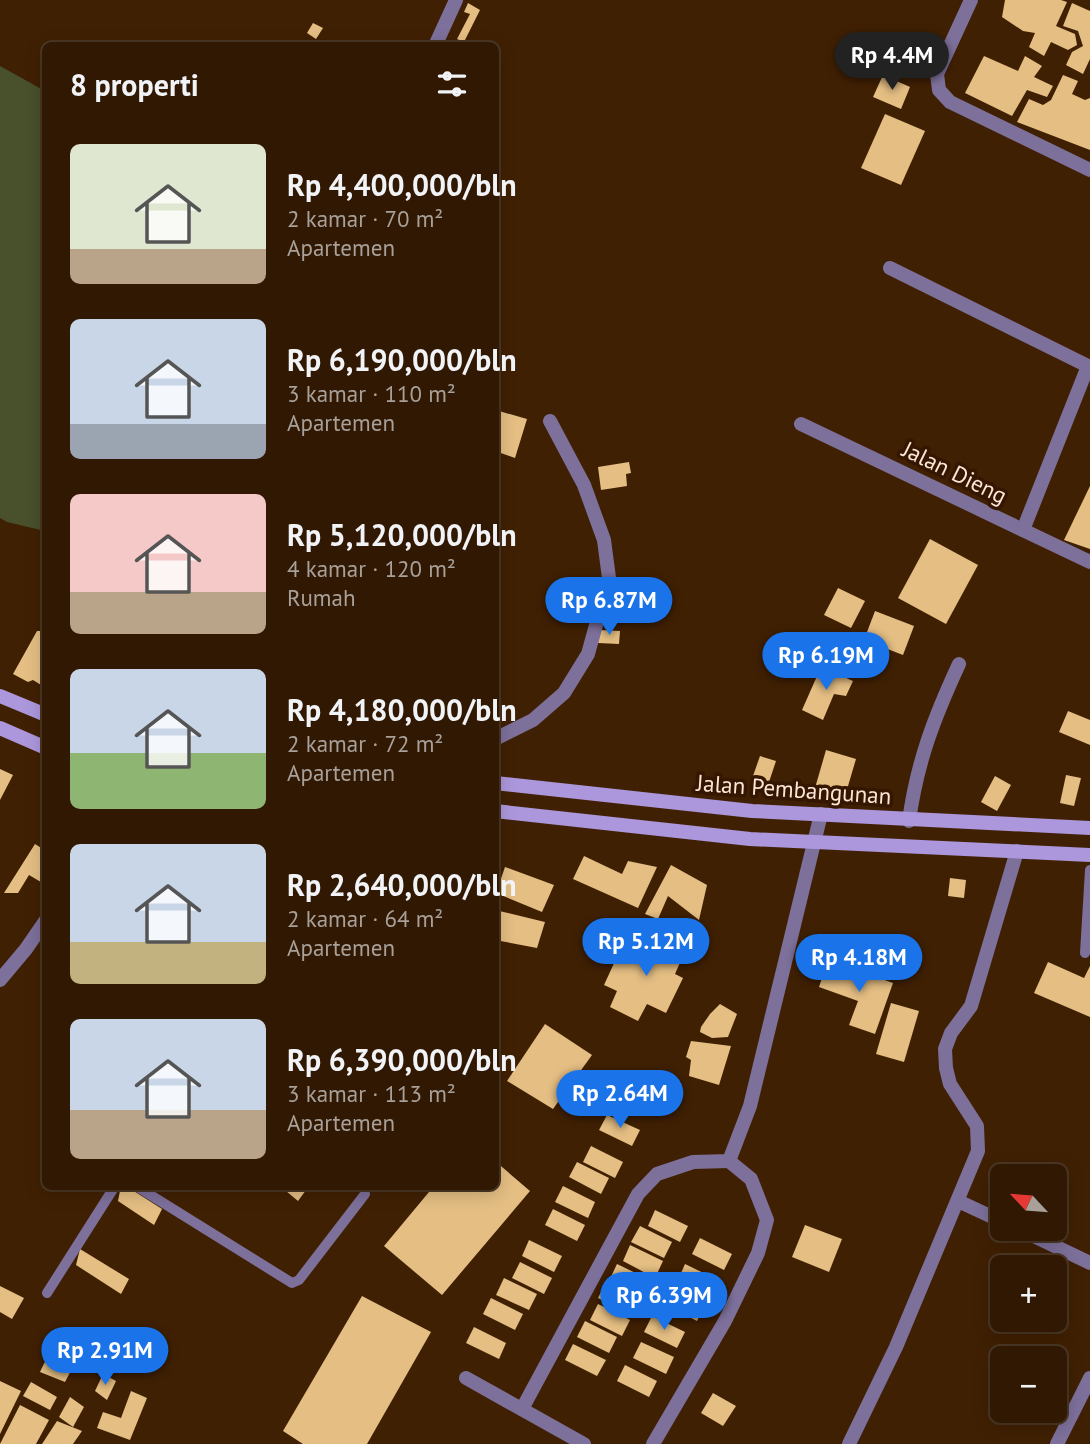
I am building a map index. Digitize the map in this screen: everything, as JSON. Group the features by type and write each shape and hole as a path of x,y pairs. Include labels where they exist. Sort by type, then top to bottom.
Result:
{"main road":[{"path":"0,696 42,713"},
{"path":"0,728 42,746"},
{"name":"Jalan Pembangunan","path":"499,783 752,811 909,821 1090,828"},
{"path":"499,811 750,839 1090,855"}],"street":[{"path":"437,42 456,0"},
{"path":"971,0 937,74 939,90 950,102 1090,170"},
{"path":"890,268 1089,367 1023,530"},
{"path":"499,737 533,720 564,693 588,654 609,578 604,540 584,485 550,421"},
{"name":"Jalan Dieng","path":"801,424 1090,562"},
{"path":"909,821 914,780 934,716 959,664"},
{"path":"729,1161 750,1106 821,814"},
{"path":"849,1444 896,1347 978,1151 977,1126 950,1084 945,1049 951,1033 971,1006 1017,850"},
{"path":"0,980 42,925"},
{"path":"522,1409 638,1195 657,1174 694,1161 729,1161 751,1179 767,1220 758,1253 724,1321 653,1444"},
{"path":"958,1201 990,1216"},
{"path":"1044,1241 1090,1263"},
{"path":"466,1378 584,1444"},
{"path":"1057,1444 1090,1378"}],"lane":[{"path":"1084,953 1090,870"},
{"path":"47,1293 113,1190"},
{"path":"142,1190 292,1283 299,1280 365,1194"}],"green space":[{"path":"0,66 42,89 42,530 0,518"}],"building":[{"path":"1005,0 1067,2 1056,26 1075,34 1077,45 1068,50 1051,42 1044,56 1029,47 1035,33 1023,31 1002,17"},
{"path":"468,3 480,10 464,42 457,39 470,14 464,12"},
{"path":"1072,3 1090,11 1090,59 1083,74 1066,65 1072,52 1083,46 1078,31 1063,26"},
{"path":"313,23 323,28 316,39 307,33"},
{"path":"984,56 1018,71 1025,56 1042,66 1034,77 1053,86 1047,97 1027,90 1012,116 965,93"},
{"path":"883,75 910,87 901,109 873,97"},
{"path":"1063,75 1078,81 1072,94 1085,100 1090,98 1090,150 1017,122 1029,99 1043,105 1051,100"},
{"path":"885,114 925,131 901,185 861,168"},
{"path":"499,411 527,419 515,458 499,452"},
{"path":"629,462 631,473 626,474 627,486 601,490 598,467"},
{"path":"1090,486 1090,549 1064,540"},
{"path":"930,539 978,565 946,624 898,598"},
{"path":"838,588 865,601 851,628 824,615"},
{"path":"875,611 914,626 903,655 864,640"},
{"path":"599,630 620,631 619,644 598,643"},
{"path":"37,631 42,631 42,686 13,674"},
{"path":"821,667 853,681 846,696 834,694 823,720 802,710"},
{"path":"1068,711 1090,720 1090,745 1059,732"},
{"path":"826,750 856,759 843,803 813,795"},
{"path":"760,756 776,761 769,782 753,776"},
{"path":"0,769 13,775 0,800"},
{"path":"1066,775 1081,778 1074,806 1060,803"},
{"path":"995,776 1011,785 997,811 981,802"},
{"path":"35,844 42,848 42,883 29,875 18,893 4,893"},
{"path":"584,856 622,874 628,861 657,867 638,908 573,879"},
{"path":"671,865 707,885 699,920 668,896 658,919 645,914"},
{"path":"505,867 554,885 542,912 499,894 499,884"},
{"path":"950,878 966,880 964,898 948,896"},
{"path":"499,911 545,922 537,948 499,941"},
{"path":"663,934 683,943 677,956 682,958 675,974 683,978 666,1013 647,1004 638,1021 610,1007 617,991 604,985 621,948 631,953 635,944 654,953"},
{"path":"828,960 893,983 875,1034 849,1025 858,1001 819,987"},
{"path":"1048,962 1084,978 1090,966 1090,1017 1034,993"},
{"path":"891,1003 919,1011 904,1062 876,1054"},
{"path":"720,1004 737,1014 728,1037 712,1038 700,1032 701,1027"},
{"path":"545,1024 592,1055 553,1109 507,1081"},
{"path":"691,1041 731,1046 719,1085 689,1076 691,1060 686,1057"},
{"path":"607,1115 640,1130 632,1146 599,1130"},
{"path":"591,1146 623,1162 615,1178 583,1162"},
{"path":"577,1162 609,1178 601,1194 569,1177"},
{"path":"499,1164 530,1191 442,1295 384,1246 431,1190 499,1190"},
{"path":"563,1186 595,1202 588,1218 555,1202"},
{"path":"120,1190 132,1190 162,1209 154,1225 118,1201"},
{"path":"285,1190 306,1190 298,1201"},
{"path":"553,1209 585,1225 577,1241 545,1225"},
{"path":"655,1210 688,1226 680,1242 648,1226"},
{"path":"805,1225 842,1239 829,1272 792,1257"},
{"path":"640,1226 672,1242 664,1258 631,1242"},
{"path":"700,1238 732,1254 724,1270 692,1254"},
{"path":"529,1240 562,1256 554,1272 522,1256"},
{"path":"630,1245 663,1261 655,1278 623,1261"},
{"path":"80,1249 129,1279 121,1294 76,1265"},
{"path":"520,1262 552,1278 544,1294 512,1278"},
{"path":"617,1264 650,1280 641,1296 609,1281"},
{"path":"685,1264 718,1280 710,1296 678,1280"},
{"path":"504,1278 537,1294 529,1310 496,1295"},
{"path":"606,1282 638,1298 630,1314 598,1298"},
{"path":"0,1286 24,1298 12,1319 0,1312"},
{"path":"672,1288 705,1304 697,1321 664,1304"},
{"path":"362,1296 431,1332 367,1444 303,1444 283,1431"},
{"path":"491,1298 523,1314 515,1330 483,1314"},
{"path":"598,1304 630,1320 622,1336 590,1320"},
{"path":"652,1316 685,1332 677,1348 644,1332"},
{"path":"585,1321 617,1337 609,1353 577,1337"},
{"path":"474,1327 506,1343 499,1359 466,1343"},
{"path":"641,1342 674,1357 666,1374 633,1358"},
{"path":"573,1344 606,1360 597,1376 565,1360"},
{"path":"51,1349 76,1361 65,1382 40,1372"},
{"path":"625,1365 657,1381 649,1397 617,1381"},
{"path":"103,1374 116,1381 107,1400 95,1391"},
{"path":"0,1381 21,1391 0,1434"},
{"path":"31,1382 57,1397 50,1410 23,1396"},
{"path":"131,1391 147,1398 130,1440 97,1428 103,1412 121,1418"},
{"path":"713,1393 736,1406 723,1426 701,1413"},
{"path":"70,1397 84,1407 73,1427 59,1417"},
{"path":"20,1405 49,1420 36,1444 0,1444"},
{"path":"57,1421 82,1431 73,1444 42,1444"}]}
